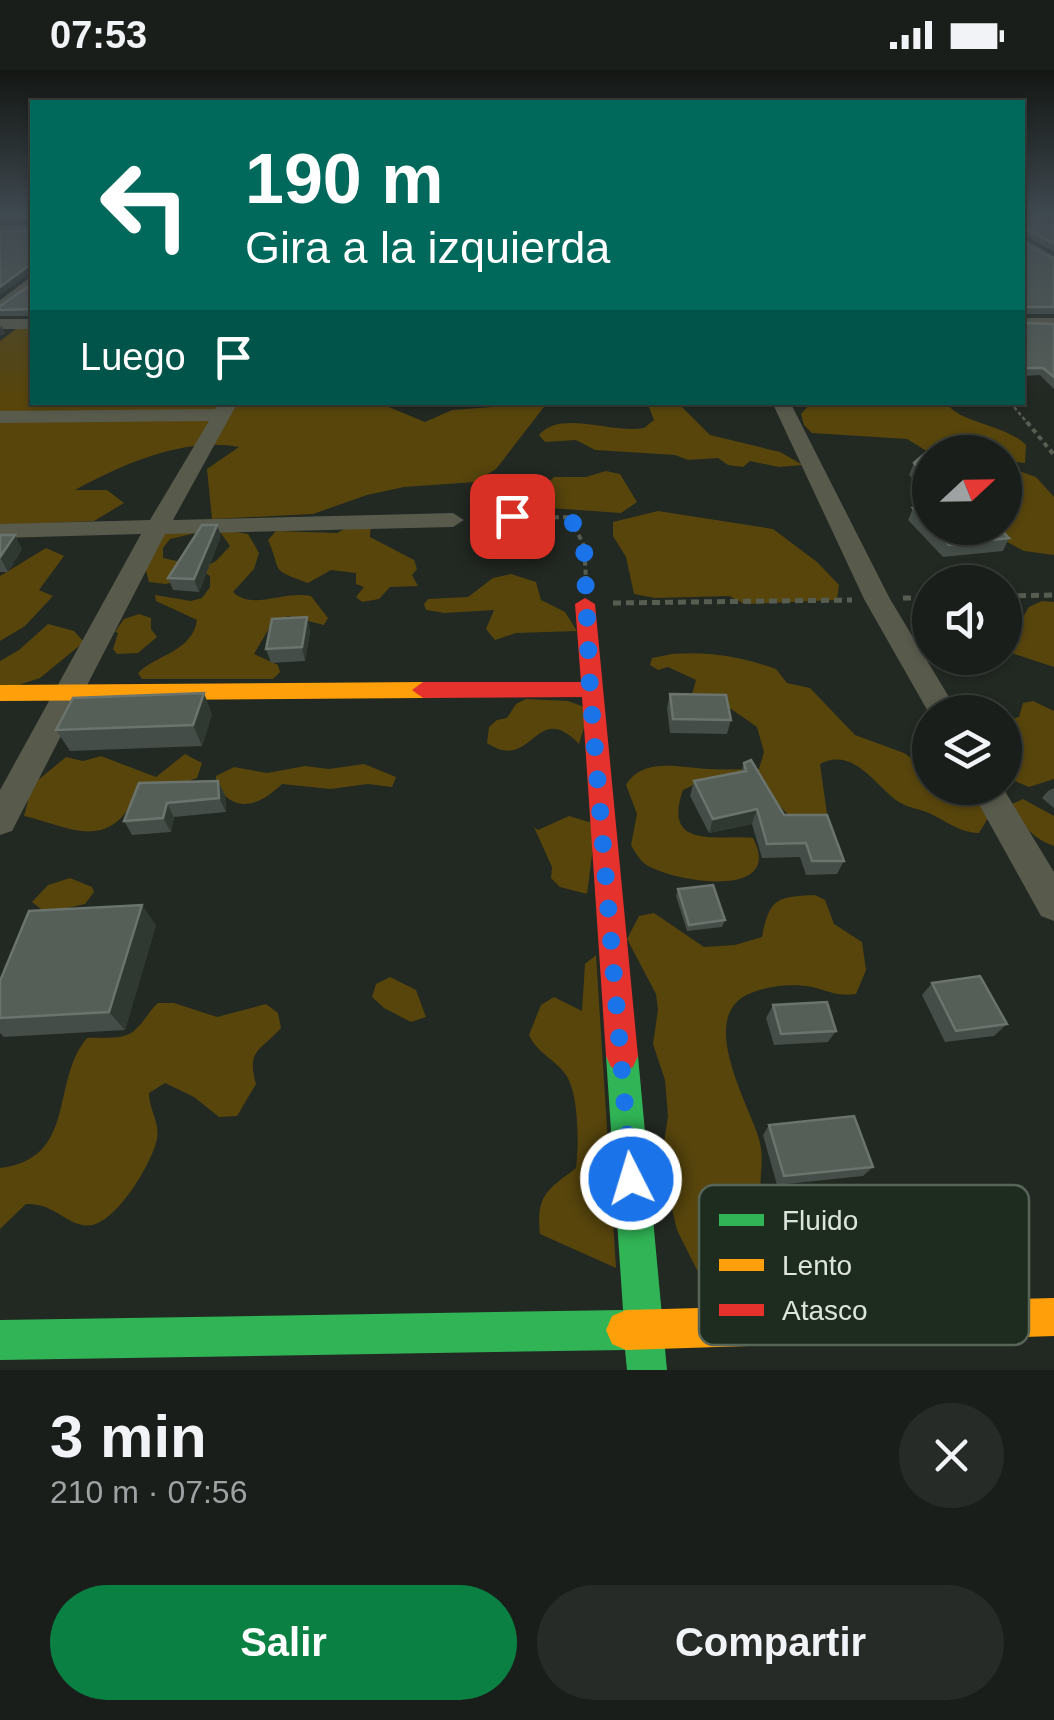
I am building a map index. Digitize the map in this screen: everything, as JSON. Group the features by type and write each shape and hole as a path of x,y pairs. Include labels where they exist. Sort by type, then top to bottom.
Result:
{"street":[{"path":"0,307 30,282"},
{"path":"1025,311 1054,311"},
{"path":"1025,324 1054,323"},
{"path":"0,324 30,324"},
{"path":"781,405 877,599 933,695"},
{"path":"0,418 226,408"},
{"path":"0,821 156,529 226,408"},
{"path":"0,531 454,520"},
{"path":"585,604 647,1370"},
{"path":"0,693 590,690"},
{"path":"996,805 1054,905"},
{"path":"1029,1318 1054,1317"},
{"path":"0,1340 699,1328"}],"path":[{"path":"1012,405 1054,456"},
{"path":"454,520 570,517 584,546 585,604 877,599"},
{"path":"1022,595 1054,594"}],"shaded area":[{"path":"17,328 30,328 30,405 384,405 425,422 452,410 545,405 496,469 475,482 404,487 313,514 212,519 207,469 239,447 197,446 134,462 75,490 107,490 124,503 94,521 0,525 0,341"},
{"path":"680,405 710,435 780,452 803,465 779,467 750,461 743,467 728,465 718,458 688,460 675,455 595,450 576,440 545,442 539,435 548,427 573,423 644,428 654,420 649,407"},
{"path":"809,405 949,405 961,415 1012,435 912,435 912,442 812,433 801,414"},
{"path":"1022,442 1026,445 1022,463"},
{"path":"606,471 620,474 637,502 621,513 507,505 510,497 534,496 554,477 586,477"},
{"path":"1022,472 1036,477 1054,497 1054,555 1024,551 1013,545 1022,545"},
{"path":"658,511 773,529 817,562 839,585 837,600 745,604 729,596 655,598 634,594 626,557 613,536 613,522"},
{"path":"360,521 371,522 370,537 414,560 417,569 412,575 418,586 390,587 379,599 362,602 356,597 364,587 356,584 356,573 331,570 308,583 279,569 268,540 276,531 337,533"},
{"path":"218,529 248,534 259,553 254,569 233,592 250,600 311,596 328,618 324,625 288,616 271,625 254,654 278,665 280,672 273,679 142,679 138,673 181,646 194,631 197,620 156,601 155,595 191,601 202,598 210,587 210,576 205,573 166,584 149,582 145,567 160,530 196,533 170,539 163,548 163,558 204,567 230,546"},
{"path":"46,548 64,556 39,590 53,596 25,626 0,641 0,576"},
{"path":"511,574 536,582 541,600 565,612 577,631 516,633 495,640 486,629 494,610 426,610 424,604 428,599 468,597 493,578"},
{"path":"1042,601 1054,602 1054,667 1022,657 1022,617 1029,607"},
{"path":"139,614 151,618 151,629 157,637 138,653 117,654 113,649 118,633 115,632 124,619"},
{"path":"48,624 74,631 84,642 40,678 0,691 0,661"},
{"path":"699,653 776,669 787,683 810,688 855,735 912,759 912,805 985,805 991,813 979,833 965,831 899,802 864,771 843,760 820,764 827,814 818,819 792,819 761,786 704,780 683,790 678,809 680,823 698,835 753,838 759,858 754,871 740,879 721,881 658,871 645,864 631,845 637,814 626,785 633,776 664,766 759,769 764,752 757,727 724,704 690,702 696,680 668,667 658,670 650,665 652,658"},
{"path":"526,699 568,701 590,709 579,744 553,729 515,750 502,750 487,743 489,727 507,718 516,704"},
{"path":"1033,701 1054,711 1054,779 1029,787 1022,784 1023,703"},
{"path":"185,754 202,763 197,778 134,800 110,826 84,831 24,816 26,790 66,757 83,761 101,756 156,777"},
{"path":"364,764 396,777 392,787 368,784 330,789 282,784 256,802 239,804 216,784 216,776 234,767 267,773 305,766 329,769"},
{"path":"1022,799 1054,816 1054,846 1034,835 1018,818 1012,805 1022,805"},
{"path":"569,816 596,824 587,894 560,887 551,878 552,867 534,827 538,830"},
{"path":"70,878 92,887 94,892 85,904 46,913 32,902 48,885"},
{"path":"815,895 825,900 834,924 862,942 866,970 856,994 789,985 751,993 735,1004 727,1020 726,1040 737,1083 759,1139 760,1185 699,1185 699,1274 677,1230 664,1175 662,1155 668,1116 665,1080 653,1044 656,994 627,939 639,916 654,913 704,947 735,945 762,937 772,907 791,897"},
{"path":"596,955 616,1268 540,1234 542,1202 576,1168 577,1120 566,1075 529,1035 541,1005 554,997 582,1011 585,964"},
{"path":"390,977 416,990 426,1017 411,1022 372,997 376,984"},
{"path":"158,1003 174,1003 217,1017 266,1004 278,1013 281,1028 254,1057 256,1084 237,1116 219,1117 194,1097 165,1083 149,1093 158,1133 154,1149 132,1189 112,1213 102,1221 84,1225 45,1207 26,1204 0,1229 0,1168 25,1162 41,1150 52,1134 69,1075 87,1038 131,1033"}],"building":[{"path":"0,274 18,274 0,287"},
{"path":"1025,274 1054,274 1054,307 1025,307"},
{"path":"30,285 30,309 0,310 0,306"},
{"path":"1025,323 1054,324 1054,377 1043,368 1026,368"},
{"path":"202,525 217,525 194,579 168,578"},
{"path":"0,535 15,535 0,557"},
{"path":"307,617 302,647 266,649 272,619"},
{"path":"204,693 193,725 56,730 73,698"},
{"path":"670,694 726,695 731,720 673,719"},
{"path":"751,760 784,815 827,815 844,861 812,861 806,843 767,844 757,809 713,819 694,781 746,771 744,763"},
{"path":"218,781 219,798 167,803 163,818 124,821 139,783"},
{"path":"713,885 725,920 689,925 678,889"},
{"path":"142,905 109,1012 0,1018 0,981 29,911"},
{"path":"980,976 1007,1024 956,1031 932,983"},
{"path":"827,1002 836,1031 781,1034 773,1005"},
{"path":"854,1116 873,1167 784,1176 769,1125"}],"traffic: fast":[{"path":"622,1056 647,1370"},
{"path":"0,1340 626,1330"}],"traffic: slow":[{"path":"0,693 423,690"},
{"path":"1029,1318 1054,1317"},
{"path":"626,1330 699,1328"}],"traffic: jam":[{"path":"585,604 622,1056"},
{"path":"423,690 590,689"}],"route":[{"path":"512,516 570,517 584,546 590,690 631,1179"}]}
